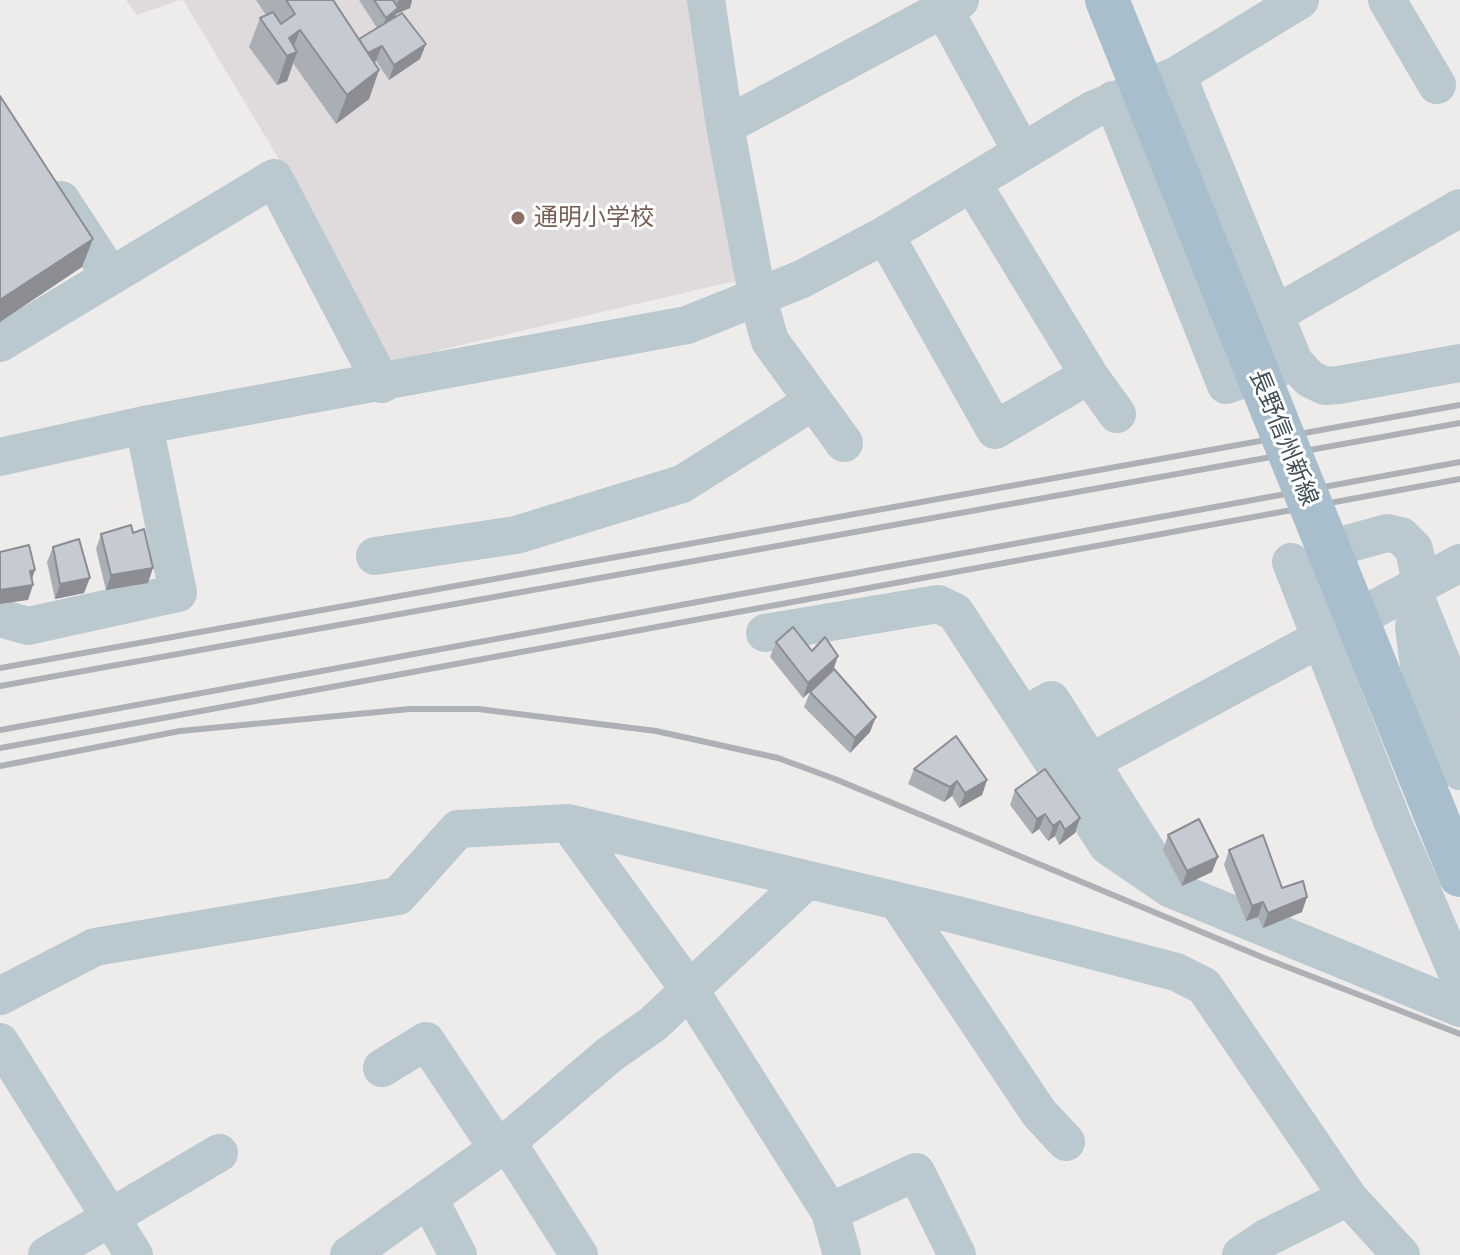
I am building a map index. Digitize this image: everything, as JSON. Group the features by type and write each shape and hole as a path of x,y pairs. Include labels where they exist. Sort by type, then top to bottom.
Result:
{"main road":[{"name":"長野信州新線","path":"1107,0 1211,258 1310,556 1460,875"}],"street":[{"path":"706,0 725,126 758,299 770,341 844,443"},
{"path":"0,457 144,425 382,384 687,325 758,299 885,235 1022,152 1300,0"},
{"path":"1387,0 1437,85"},
{"path":"725,126 952,4 1022,152"},
{"path":"1144,88 1274,315 1294,362 1310,379 1325,386 1460,363"},
{"path":"1144,88 1226,385 1294,362"},
{"path":"42,172 110,275"},
{"path":"0,343 274,178 382,384"},
{"path":"972,183 1089,375 1117,414"},
{"path":"1274,315 1460,208"},
{"path":"885,235 995,430 1089,375"},
{"path":"375,556 516,535 682,484 812,402"},
{"path":"0,618 28,626 178,593 144,425"},
{"path":"1460,771 1419,665 1414,628 1419,574 1414,549 1401,536 1387,533 1310,556 1321,635 1460,998"},
{"path":"1091,762 1321,635 1460,563"},
{"path":"1412,587 1460,708"},
{"path":"765,633 938,604 955,612 1108,846 1171,889 1460,998"},
{"path":"1023,716 1051,700 1171,889"},
{"path":"568,823 691,992 830,1212 842,1255"},
{"path":"0,996 95,947 398,896 458,829 568,823 1176,972 1204,986 1348,1197 1401,1255"},
{"path":"349,1255 502,1145 609,1055 691,992 806,881"},
{"path":"898,902 1039,1113 1066,1142"},
{"path":"382,1068 426,1041 579,1255"},
{"path":"0,1042 134,1255"},
{"path":"47,1255 219,1153"},
{"path":"830,1212 916,1172 957,1255"},
{"path":"1241,1255 1266,1238 1348,1197"},
{"path":"429,1199 458,1255"}],"shaded area":[{"path":"126,0 180,0 137,15"},
{"name":"通明小学校","path":"183,0 692,0 735,281 389,362 276,154"}],"building":[{"path":"286,0 333,0 379,70 347,95 300,30 289,38 297,52 287,56 260,18 273,12 281,24 295,14"},
{"path":"374,0 393,0 398,8 386,18"},
{"path":"402,13 426,44 394,65 382,46 368,53 359,39"},
{"path":"0,96 93,239 0,300"},
{"path":"131,525 133,533 144,529 153,568 111,575 101,534"},
{"path":"79,539 90,578 60,584 53,547"},
{"path":"29,545 35,570 30,571 33,585 0,590 0,552"},
{"path":"793,627 812,651 825,637 838,656 808,683 776,642"},
{"path":"834,669 876,717 855,738 810,692"},
{"path":"956,736 987,780 965,793 957,781 950,787 914,769"},
{"path":"1045,769 1080,818 1065,830 1060,821 1053,826 1045,814 1037,819 1015,790"},
{"path":"1199,819 1218,857 1187,871 1168,835"},
{"path":"1263,835 1282,888 1303,881 1307,897 1268,913 1263,902 1252,906 1229,850"}],"railway":[{"path":"0,668 1460,405"},
{"path":"0,686 1460,423"},
{"path":"0,730 1460,462"},
{"path":"0,748 1460,479"},
{"path":"0,766 180,731 410,709 478,709 656,731 778,758 835,779 1264,958 1460,1034"}],"place":[{"name":"通明小学校","path":"518,218"}]}
